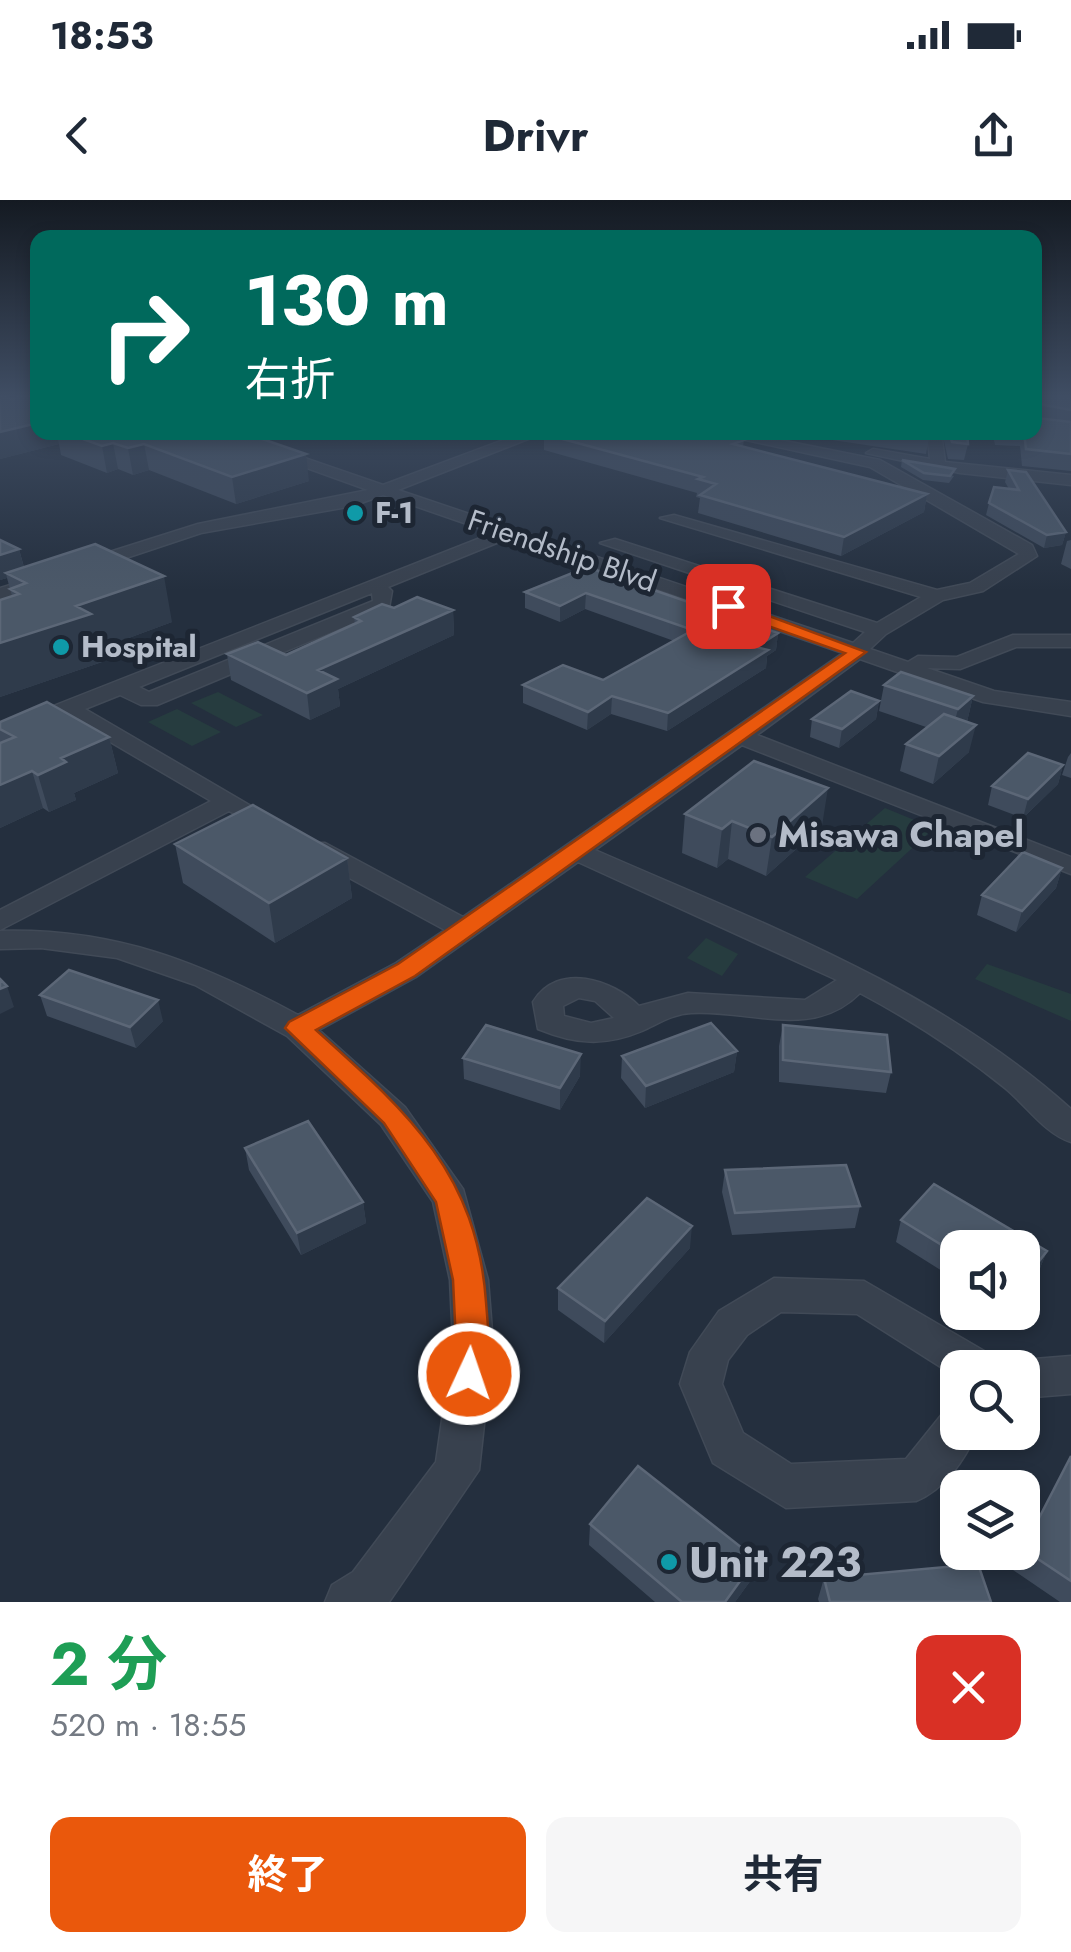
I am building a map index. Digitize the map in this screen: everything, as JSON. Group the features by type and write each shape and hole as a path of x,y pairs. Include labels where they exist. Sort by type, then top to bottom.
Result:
{"street":[{"name":"Friendship Blvd","path":"296,460 858,652 963,678"},
{"path":"0,594 198,529 353,501 459,460"},
{"path":"298,1028 406,970 858,652 879,630 937,596 976,586 1028,556 1026,550 874,463 861,460"},
{"path":"918,460 1071,480"},
{"path":"937,460 938,465"},
{"path":"668,518 937,596"},
{"path":"0,736 121,687 148,700 382,604 383,590 372,586 507,532"},
{"path":"609,544 879,630"},
{"path":"963,678 1013,640 1071,642"},
{"path":"963,678 1068,704"},
{"path":"963,678 991,696 1068,704"},
{"path":"68,708 228,802 465,929"},
{"path":"739,736 1071,866"},
{"path":"0,921 228,802"},
{"path":"576,851 856,979 980,1053 1048,1105 1071,1129"},
{"path":"0,940 41,939 121,949 206,978 298,1028 394,1116 450,1200 469,1280 473,1343 457,1470 370,1589 349,1602"},
{"path":"636,1022 686,1004 815,1009 837,999 856,979"},
{"path":"943,1450 916,1480 786,1486 728,1448 701,1384 710,1352 733,1323 774,1296 864,1298 947,1350"},
{"path":"1040,1377 1071,1375"}],"green space":[{"path":"218,692 263,715 236,727 191,703"},
{"path":"177,709 221,732 192,746 148,722"},
{"path":"885,808 934,828 857,899 805,877"},
{"path":"706,938 738,954 722,976 687,958"},
{"path":"987,964 1071,994 1071,1021 975,979"}],"building":[{"path":"188,460 285,460 232,477"},
{"path":"642,460 797,460 927,494 844,537 700,495 716,484 698,479 703,477"},
{"path":"903,460 955,469 950,476 924,473"},
{"path":"1008,470 1026,472 1066,532 1047,535 989,503 994,487 1019,490"},
{"path":"0,540 19,549 0,555"},
{"path":"95,544 164,576 76,606 91,614 0,643 0,600 19,594 10,589 26,583 6,573"},
{"path":"587,567 778,633 756,647 768,650 668,713 612,696 588,712 523,685 563,665 603,680 693,630 586,593 560,606 525,592"},
{"path":"417,597 453,610 318,670 337,679 307,693 227,654 258,642 286,655 361,621 354,617 382,604 394,608"},
{"path":"901,672 973,696 958,709 884,685"},
{"path":"851,691 879,701 842,729 812,719"},
{"path":"47,702 109,737 61,758 66,762 38,775 32,771 0,785 0,743 15,737 0,729 0,722"},
{"path":"944,714 976,725 939,756 906,744"},
{"path":"1028,753 1063,765 1028,799 992,786"},
{"path":"754,761 828,788 772,837 732,821 722,829 685,814"},
{"path":"253,805 347,858 269,903 175,844"},
{"path":"1023,852 1062,868 1022,911 982,895"},
{"path":"69,970 158,1000 130,1027 40,995"},
{"path":"711,1023 737,1051 646,1086 622,1056"},
{"path":"486,1025 581,1054 560,1088 463,1058"},
{"path":"783,1025 887,1035 891,1072 783,1060"},
{"path":"308,1121 363,1202 297,1233 245,1148"},
{"path":"846,1165 860,1206 735,1213 725,1170"},
{"path":"934,1184 1012,1230 940,1230 940,1244 901,1220"},
{"path":"647,1198 692,1226 605,1321 558,1288"},
{"path":"1071,1456 1071,1581 1040,1560 1040,1516"},
{"name":"Unit 223","path":"638,1466 756,1559 725,1602 682,1602 590,1524"},
{"path":"940,1567 980,1570 991,1602 830,1602 824,1578"}],"place":[{"name":"F-1","path":"355,513"},
{"name":"Hospital","path":"61,647"},
{"name":"Misawa Chapel","path":"758,835"},
{"name":"Unit 223","path":"669,1562"}],"route":[{"path":"469,1374 473,1343 469,1280 450,1200 394,1116 298,1028 406,970 858,652 728,606"}]}
